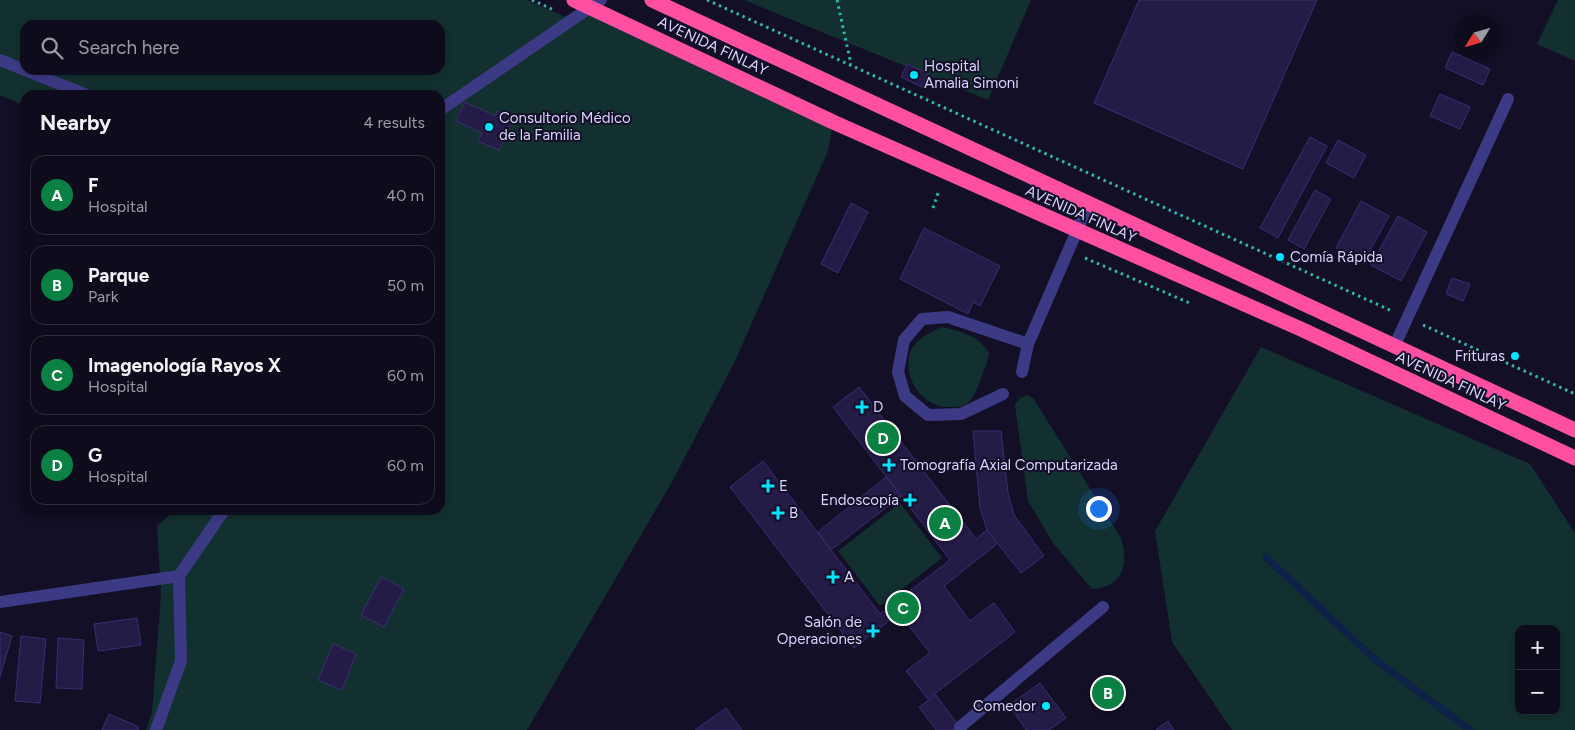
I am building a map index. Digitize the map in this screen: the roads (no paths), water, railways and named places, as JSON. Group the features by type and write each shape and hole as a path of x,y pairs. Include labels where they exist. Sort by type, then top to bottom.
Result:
{"highway":[{"name":"AVENIDA FINLAY","path":"574,0 596,4 824,118 1303,330 1575,458"},
{"name":"AVENIDA FINLAY","path":"652,0 1575,430"}],"street":[{"path":"445,107 596,4"},
{"path":"0,60 20,68"},
{"path":"37,75 75,90"},
{"path":"1394,347 1409,318 1508,99"},
{"path":"1022,372 1028,344 1089,203"},
{"path":"1003,394 961,414 928,415 905,396 898,372 904,340 922,319 948,317 1028,344"},
{"path":"156,730 181,661 179,576 221,515"},
{"path":"0,602 179,576"},
{"path":"960,727 1103,607"}],"waterway":[{"path":"1266,557 1373,658 1470,730"}],"place":[{"name":"Hospital Amalia Simoni","path":"914,75"},
{"name":"Consultorio Médico de la Familia","path":"489,127"},
{"name":"Comía Rápida","path":"1280,257"},
{"name":"Frituras","path":"1515,356"},
{"name":"D","path":"862,407"},
{"name":"G","path":"883,438"},
{"name":"Tomografía Axial Computarizada","path":"889,465"},
{"name":"E","path":"768,486"},
{"name":"Endoscopía","path":"910,500"},
{"name":"B","path":"778,513"},
{"name":"F","path":"945,523"},
{"name":"A","path":"833,577"},
{"name":"Imagenología Rayos X","path":"903,608"},
{"name":"Salón de Operaciones","path":"873,631"},
{"name":"Parque","path":"1108,693"},
{"name":"Comedor","path":"1046,706"}]}
